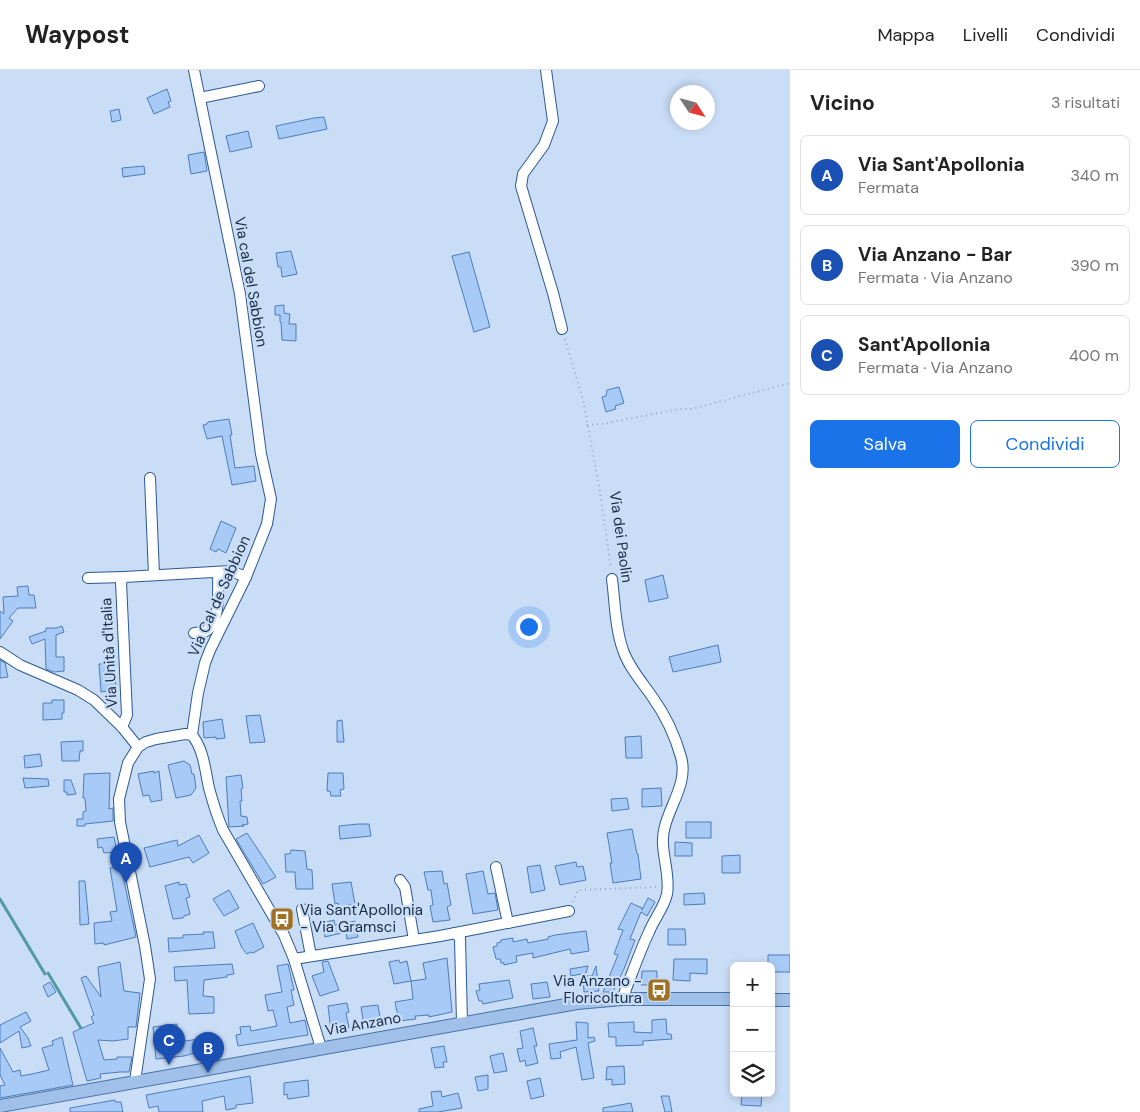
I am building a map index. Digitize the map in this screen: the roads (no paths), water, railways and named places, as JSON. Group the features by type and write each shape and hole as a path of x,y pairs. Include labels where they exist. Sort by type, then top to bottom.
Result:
{"main road":[{"name":"Via Anzano","path":"0,1106 577,1003 622,999 730,999"},
{"path":"775,1000 790,1000"}],"street":[{"name":"Via cal del Sabbion","path":"194,70 240,294 261,454 271,499"},
{"path":"546,70 552,121 544,145 523,174 521,186 562,329"},
{"path":"200,98 259,86"},
{"path":"150,478 154,575"},
{"name":"Via Cal de Sabbion","path":"192,735 198,693 205,663 246,577 266,524 271,499"},
{"path":"88,578 231,571 246,577"},
{"path":"194,633 204,632 208,629 218,610 218,572"},
{"name":"Via Unità d'Italia","path":"122,727 127,715 121,582 124,577"},
{"name":"Via dei Paolin","path":"612,579 618,634 623,651 632,669 655,700 668,723 682,759 682,777 678,793 664,828 663,853 668,886 664,903 647,935 622,999"},
{"path":"0,652 20,665 78,690 94,700 122,727 138,747"},
{"path":"135,1082 150,979 118,810 128,763 138,747 156,739 185,734 192,735 197,742 203,757 216,815 276,919 294,959 321,1048"},
{"path":"496,867 508,923"},
{"path":"400,880 405,887 414,940"},
{"path":"302,909 311,956"},
{"path":"294,959 455,934 569,911"},
{"path":"455,934 460,938 462,1023"}],"waterway":[{"path":"0,899 45,974"},
{"path":"48,973 82,1030"}],"place":[{"name":"Via Sant'Apollonia","path":"126,883"},
{"name":"Via Sant'Apollonia - Via Gramsci","path":"282,919"},
{"name":"Via Anzano - Floricoltura","path":"659,990"},
{"name":"Sant'Apollonia","path":"169,1065"},
{"name":"Via Anzano - Bar","path":"208,1073"}]}
